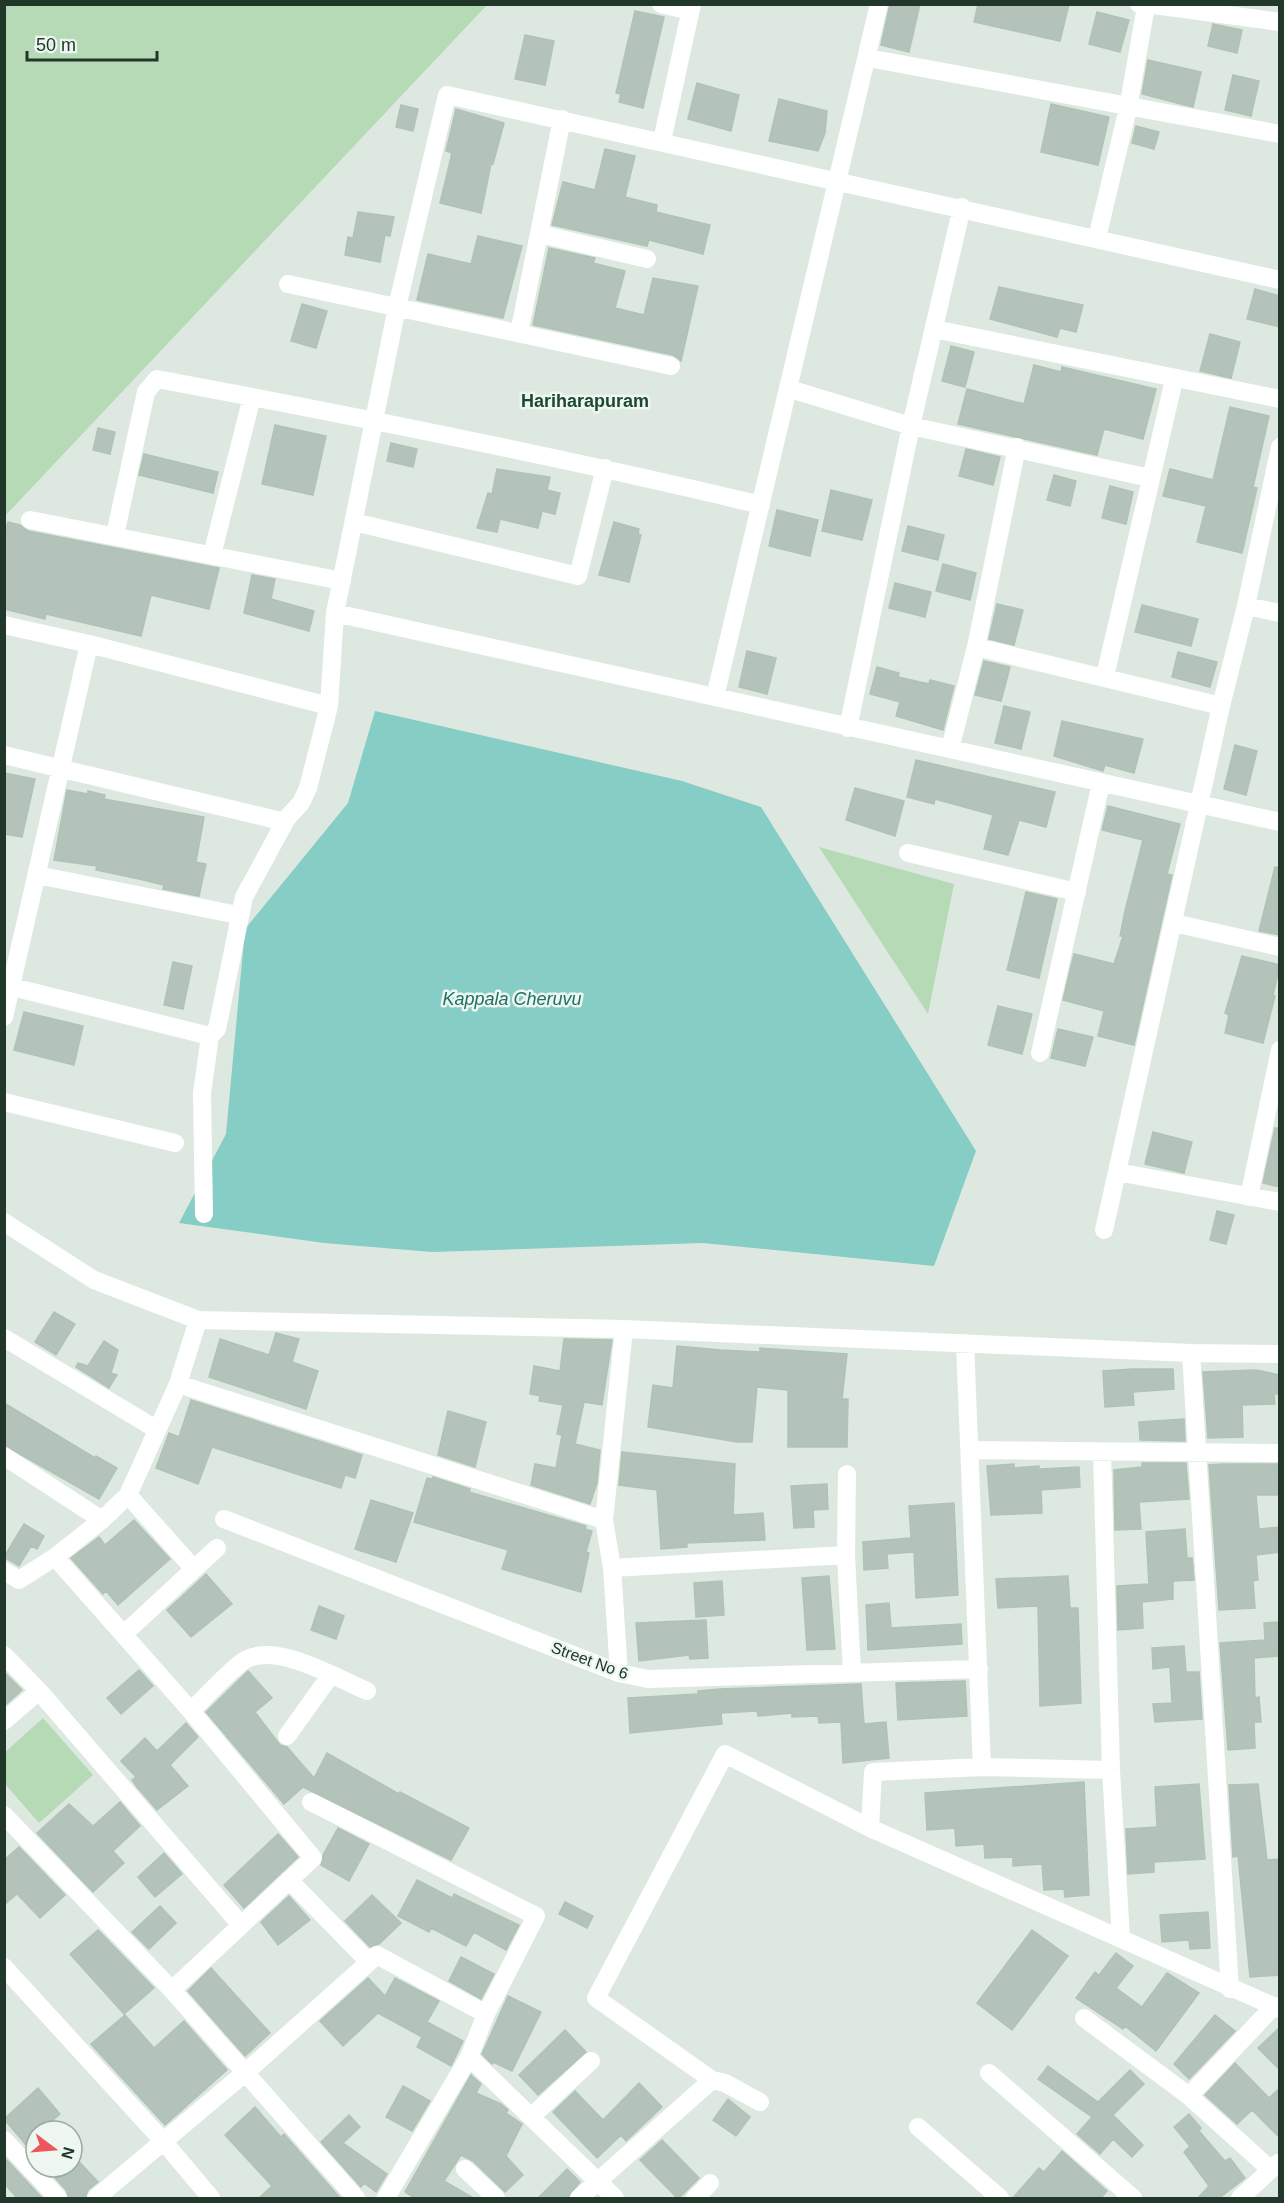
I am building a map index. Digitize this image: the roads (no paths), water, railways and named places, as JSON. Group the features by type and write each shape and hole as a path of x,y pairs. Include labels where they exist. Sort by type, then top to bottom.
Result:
{"street":[{"path":"661,4 691,8 662,141"},
{"path":"715,697 790,389 879,4"},
{"path":"1097,238 1128,108 1144,5 1280,22"},
{"path":"868,58 1128,108 1280,134"},
{"path":"204,1214 202,1093 210,1036 217,1029 238,915 255,875 285,822 308,788 329,706 335,613 376,420 397,307 447,94 962,207 1280,280"},
{"path":"519,333 562,119"},
{"path":"848,728 911,426 962,207"},
{"path":"540,234 648,259"},
{"path":"288,284 670,366"},
{"path":"934,329 1174,380 1280,399"},
{"path":"115,535 146,392 157,379 376,420 605,468 761,506"},
{"path":"1105,676 1174,380"},
{"path":"790,389 911,426 1017,447 1150,478"},
{"path":"212,555 252,397"},
{"path":"951,749 976,647 1017,447"},
{"path":"1104,1230 1280,447"},
{"path":"354,522 578,576 605,468"},
{"path":"30,520 342,581"},
{"path":"1246,606 1280,613"},
{"path":"335,613 1280,822"},
{"path":"4,625 89,644 329,706"},
{"path":"4,1017 8,986 37,875 89,644"},
{"path":"976,647 1105,676 1221,706"},
{"path":"4,755 285,822"},
{"path":"1040,1053 1101,783"},
{"path":"908,853 1077,892"},
{"path":"37,875 238,915"},
{"path":"1174,923 1280,947"},
{"path":"8,986 210,1036"},
{"path":"1249,1197 1276,1087 1280,1050"},
{"path":"4,1102 175,1143"},
{"path":"1117,1172 1280,1202"},
{"path":"4,1222 94,1280 198,1320 624,1329 1191,1353 1280,1354"},
{"path":"9,1580 56,1557 128,1496 178,1384 198,1320"},
{"path":"619,1672 612,1568 604,1520 624,1329"},
{"path":"4,1338 156,1429"},
{"path":"965,1342 982,1767"},
{"path":"1191,1353 1230,1989"},
{"path":"178,1384 604,1520"},
{"path":"970,1450 1197,1454 1280,1453"},
{"path":"1102,1452 1111,1770 1121,1938"},
{"path":"4,1456 102,1520"},
{"path":"847,1474 846,1555 852,1673"},
{"path":"128,1496 194,1569"},
{"name":"Street No 6","path":"224,1519 619,1672 648,1679 979,1669"},
{"path":"124,1634 217,1548"},
{"path":"612,1568 846,1555"},
{"path":"56,1557 191,1711 313,1858 172,1990"},
{"path":"4,1655 39,1691 241,1926"},
{"path":"191,1711 245,1661 259,1656 280,1655 367,1691"},
{"path":"287,1736 330,1676"},
{"path":"4,1721 39,1691"},
{"path":"760,2102 725,2083 712,2080 596,1998 725,1754 870,1828 1121,1938 1230,1989 1277,2007 1189,2096"},
{"path":"870,1828 873,1772 982,1767 1111,1770"},
{"path":"311,1802 536,1916 486,2014 469,2057 387,2199"},
{"path":"4,1815 172,1990 356,2199"},
{"path":"289,1880 369,1962"},
{"path":"96,2199 246,2072 377,1955 486,2014"},
{"path":"4,1968 164,2142 211,2199"},
{"path":"1084,2018 1189,2096 1275,2166 1240,2199"},
{"path":"469,2057 615,2199"},
{"path":"531,2117 591,2061"},
{"path":"989,2073 1133,2199"},
{"path":"579,2199 712,2080"},
{"path":"918,2127 1000,2199"},
{"path":"4,2140 58,2199"},
{"path":"465,2169 496,2199"},
{"path":"694,2199 710,2183"}],"water":[{"name":"Kappala Cheruvu","path":"375,711 682,781 761,807 976,1151 934,1266 703,1243 432,1252 324,1243 179,1223 226,1134 245,929 348,803"}],"district":[{"name":"Hariharapuram","path":"585,401"}]}
